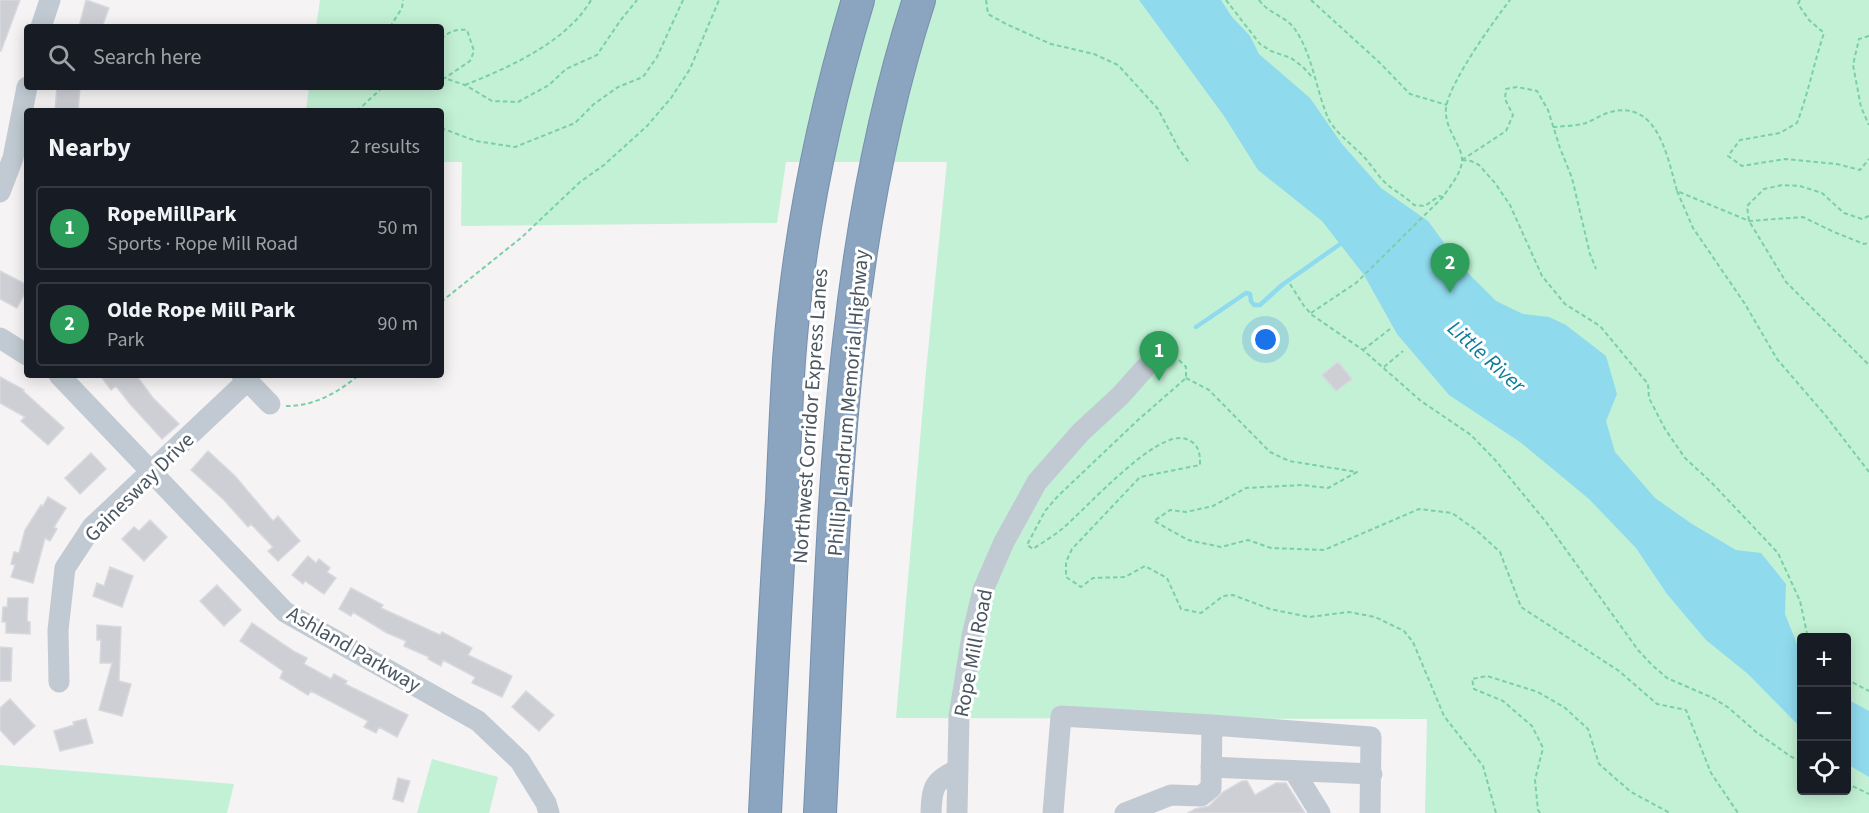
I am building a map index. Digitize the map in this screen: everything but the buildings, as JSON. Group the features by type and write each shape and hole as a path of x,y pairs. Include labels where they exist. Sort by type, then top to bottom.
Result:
{"highway":[{"name":"Phillip Landrum Memorial Highway","path":"820,813 836,513 855,288 882,137 919,0"},
{"path":"765,813 776,586 793,323 812,194 830,103 854,11"},
{"name":"Northwest Corridor Express Lanes","path":"787,813 799,532 811,358 824,236 846,106 854,11"}],"street":[{"path":"42,24 50,0"},
{"path":"0,192 13,158 26,90"},
{"path":"0,338 24,353"},
{"name":"Rope Mill Road","path":"957,813 959,716 972,636 983,590 1004,542 1037,482 1081,432 1146,368"},
{"name":"Ashland Parkway","path":"62,378 285,612 478,721 520,761 546,803 549,813"},
{"name":"Gainesway Drive","path":"59,682 58,630 65,568 92,527 152,472 245,378 270,404"},
{"path":"1053,813 1061,716 1371,737 1370,813"},
{"path":"1125,813 1146,808 1171,795 1201,796 1211,788 1212,725"},
{"path":"1211,767 1372,774"},
{"path":"931,813 932,792 938,780 958,768"},
{"path":"1294,771 1320,813"}],"path":[{"path":"392,24 402,8 404,0"},
{"path":"466,86 528,57 566,30 591,0"},
{"path":"444,78 466,86 492,101 518,102 549,85 566,69 597,55 637,0"},
{"path":"444,129 476,141 515,147 575,123 594,104 618,87 643,77 657,57 683,0"},
{"path":"444,300 522,237 580,182 604,165 647,126 671,98 690,69 719,0"},
{"path":"986,0 988,14 1006,24 1051,44 1094,54 1118,65 1158,109 1179,149 1190,164"},
{"path":"1226,0 1260,44 1270,51 1291,58 1304,67 1315,81"},
{"path":"1259,0 1263,6 1288,21 1294,28 1306,46 1329,120 1387,184 1406,196 1414,205 1425,206 1439,196 1443,197"},
{"path":"1306,0 1312,1 1380,63 1410,94 1447,105"},
{"path":"1311,313 1356,283 1443,197 1459,170 1462,160 1447,124 1449,96 1466,64 1509,0"},
{"path":"1800,0 1798,4 1809,20 1824,33 1813,66 1808,96 1797,123 1779,133 1740,140 1728,156 1742,166 1785,159 1837,164 1860,170 1869,159"},
{"path":"444,36 448,32 459,29 467,30 474,51 470,60 444,77"},
{"path":"1869,36 1859,39 1853,65 1861,107 1869,125"},
{"path":"1462,160 1506,131 1512,115 1504,99 1506,89 1517,87 1537,92 1548,110 1572,178 1590,254 1596,269"},
{"path":"360,108 380,90"},
{"path":"1553,127 1584,124 1608,113 1631,110 1644,116 1665,147 1677,191 1693,228 1745,304 1777,359 1826,416 1869,472"},
{"path":"1462,160 1479,165 1495,183 1510,205 1542,276 1557,295 1565,304 1600,326 1648,384 1649,398 1665,429 1685,458 1712,483 1778,553 1800,601 1807,633"},
{"path":"1869,216 1862,219 1844,213 1822,193 1800,186 1782,185 1764,189 1747,206 1749,221 1786,282 1869,364"},
{"path":"1677,191 1749,221 1803,217 1864,244 1869,243"},
{"path":"1290,284 1311,313 1363,350 1421,401 1471,435 1496,461 1546,522 1638,650 1652,665 1667,678 1713,698 1729,708 1756,732 1797,760"},
{"path":"1363,350 1390,329"},
{"path":"1384,368 1403,351"},
{"path":"1179,360 1186,367 1186,378 1137,420 1058,496 1046,511 1027,546 1033,549 1063,528 1112,480 1168,439 1180,437 1193,442 1200,452 1200,465 1140,477 1072,549 1066,562 1066,577 1081,587 1093,578 1125,577 1145,566 1167,578 1181,609 1201,613 1222,596 1233,595 1270,609 1309,618 1348,612 1375,617 1404,631 1413,642 1444,716 1484,766 1496,813"},
{"path":"270,404 301,406 322,400 355,378"},
{"path":"1186,378 1209,390 1270,452 1289,461 1357,472 1328,488 1302,485 1246,488 1213,506 1186,512 1170,510 1154,521 1188,540 1221,547 1248,540 1271,548 1324,550 1419,509 1452,513 1476,530 1500,552 1521,607 1619,671 1657,704 1686,710 1711,773 1738,813"},
{"path":"1540,813 1535,780 1543,748 1532,726 1503,701 1474,688 1472,679 1487,676 1538,692 1564,707 1588,729 1599,764 1631,792 1670,813"},
{"path":"1851,682 1869,691"},
{"path":"1851,785 1869,794"}],"green space":[{"path":"320,0 1869,0 1869,813 1425,813 1427,719 896,718 926,371 947,162 786,162 777,223 461,226 462,162 444,162 444,108 306,108 309,90 444,90 444,24 316,24"},
{"path":"432,759 498,777 489,813 417,813"},
{"path":"0,765 234,784 227,813 0,813"}],"water":[{"name":"Little River","path":"1139,0 1221,0 1232,17 1250,36 1259,54 1310,98 1342,144 1381,188 1428,221 1462,267 1496,301 1523,314 1549,317 1566,325 1606,356 1617,394 1606,421 1615,452 1655,498 1692,524 1736,550 1761,553 1786,584 1785,614 1797,644 1797,724 1748,674 1706,640 1667,594 1636,548 1589,499 1520,442 1449,395 1397,334 1364,275 1322,221 1258,170 1224,116"},
{"path":"1851,701 1869,711 1869,777 1851,766"}],"waterway":[{"path":"1196,327 1246,293 1250,294 1254,305 1260,305 1282,285 1343,242"}],"place":[{"name":"Olde Rope Mill Park","path":"1450,293"},
{"name":"RopeMillPark","path":"1159,381"}]}
